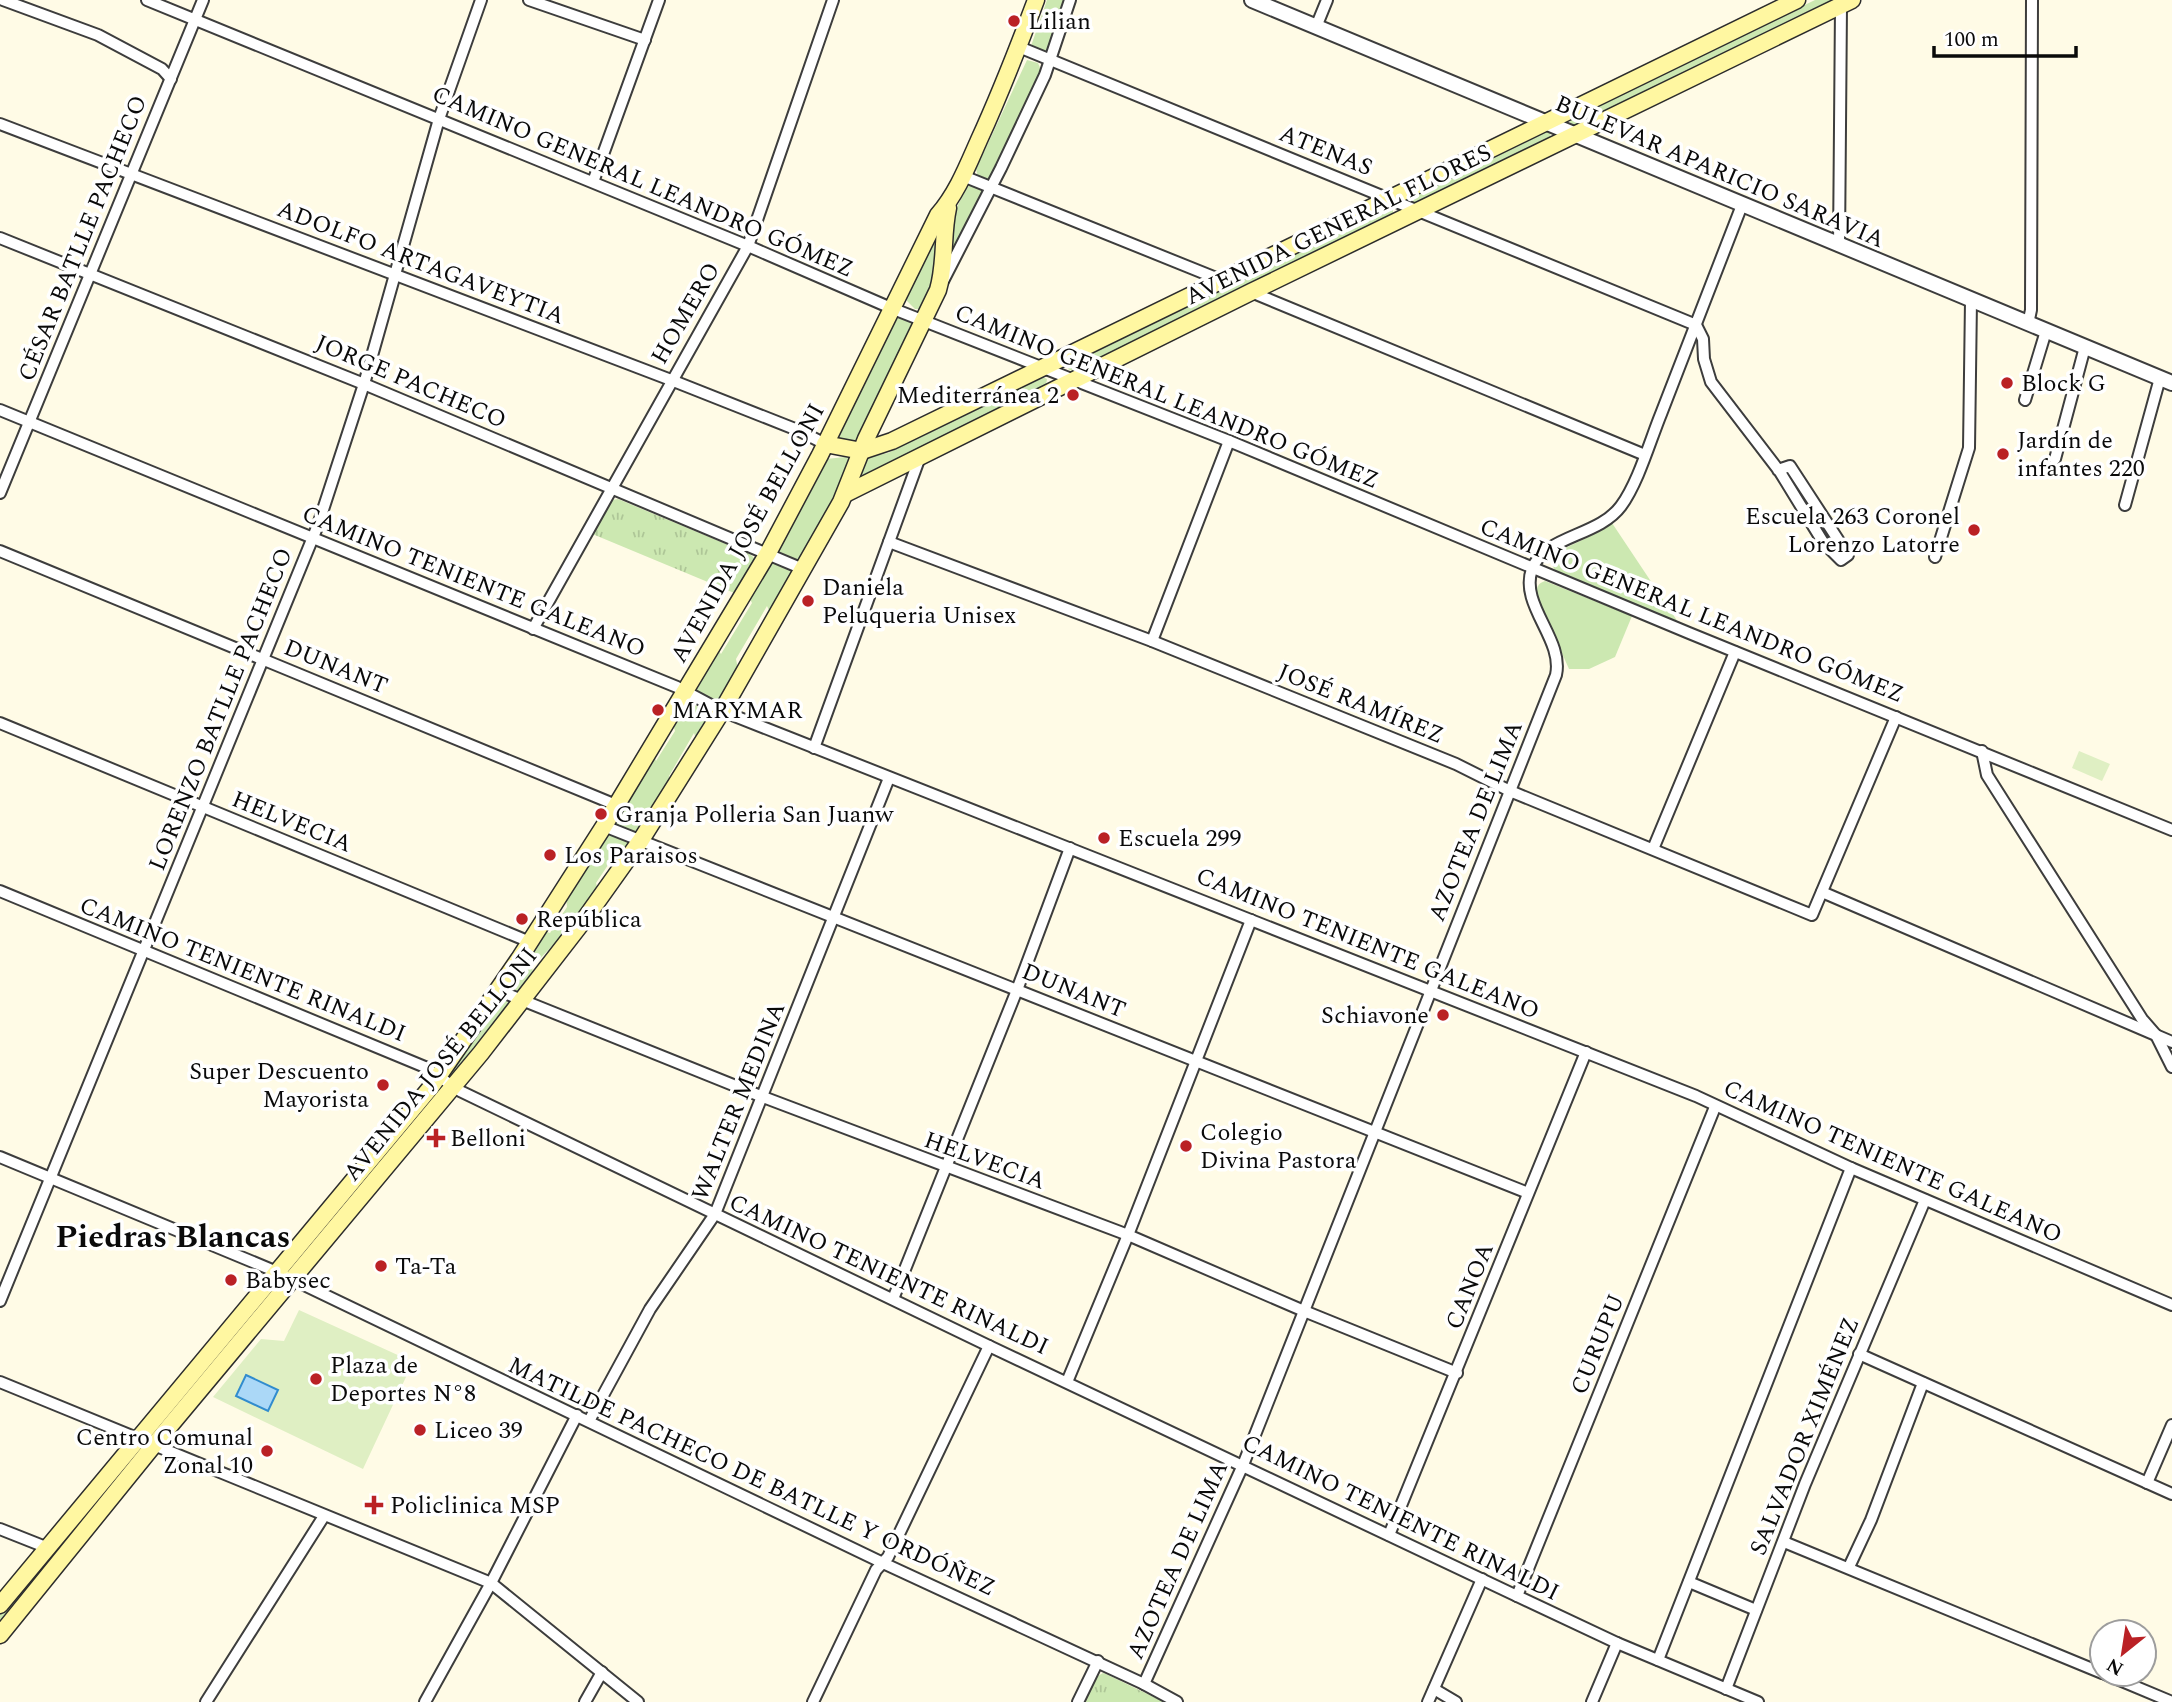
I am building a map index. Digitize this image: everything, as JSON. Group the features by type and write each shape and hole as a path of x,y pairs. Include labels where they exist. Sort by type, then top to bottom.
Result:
{"main road":[{"name":"AVENIDA JOSÉ BELLONI","path":"0,1605 439,1075 530,942 768,553 938,215 950,201 963,176 1036,0"},
{"name":"AVENIDA GENERAL FLORES","path":"825,444 862,451 892,441 1797,0"},
{"name":"AVENIDA GENERAL FLORES","path":"845,494 1251,292 1847,3"},
{"name":"AVENIDA JOSÉ BELLONI","path":"0,1635 153,1446 454,1087 584,920 641,840 722,711 845,494 862,451 939,286 943,266 944,226 950,201"}],"street":[{"path":"3,0 98,35 162,69 171,79"},
{"name":"CAMINO GENERAL LEANDRO GÓMEZ","path":"147,0 748,246 891,308 1229,441 2172,830"},
{"name":"CÉSAR BATLLE PACHECO","path":"0,493 203,0"},
{"name":"LORENZO BATLLE PACHECO","path":"0,1301 313,537 364,384 439,119 481,0"},
{"path":"529,0 645,40"},
{"path":"593,182 659,0"},
{"name":"HOMERO","path":"533,629 748,246 833,0"},
{"name":"AVENIDA JOSÉ BELLONI","path":"939,286 949,272 1050,60 1070,0"},
{"name":"BULEVAR APARICIO SARAVIA","path":"1252,0 2166,381"},
{"path":"1316,27 1327,0"},
{"path":"2028,324 2031,310 2032,0"},
{"path":"1839,246 1847,3"},
{"name":"ATENAS","path":"1018,47 1696,325"},
{"name":"ADOLFO ARTAGAVEYTIA","path":"0,124 671,380 800,431 825,444"},
{"path":"963,176 1221,280"},
{"path":"1533,568 1538,557 1547,549 1595,528 1615,513 1627,495 1742,205"},
{"name":"JORGE PACHECO","path":"0,238 364,384 803,569"},
{"path":"1251,292 1644,454"},
{"path":"1935,557 1969,448 1971,300"},
{"path":"1696,325 1703,339 1704,359 1711,382 1778,470 1823,542 1841,560 1849,555 1790,466 1778,470"},
{"path":"2025,400 2046,331"},
{"path":"2055,459 2085,347"},
{"path":"2125,505 2166,381"},
{"name":"CAMINO TENIENTE GALEANO","path":"0,410 685,692 722,711 1696,1096 1851,1168 2172,1305"},
{"path":"1152,641 1229,441"},
{"path":"814,748 921,454"},
{"name":"JOSÉ RAMÍREZ","path":"889,542 1152,641 1456,764 1510,791 1812,915 1822,892"},
{"name":"DUNANT","path":"0,551 616,805"},
{"name":"AZOTEA DE LIMA","path":"1144,1684 1243,1465 1558,670 1554,652 1530,589 1533,568"},
{"path":"1653,849 1735,652"},
{"path":"1896,717 1822,892 2172,1042"},
{"name":"HELVECIA","path":"0,723 530,942"},
{"path":"1982,751 1987,775 2142,1019 2156,1035 2172,1067"},
{"name":"WALTER MEDINA","path":"589,1421 650,1309 715,1214 889,778"},
{"name":"DUNANT","path":"604,825 1528,1193"},
{"path":"893,1299 947,1168 1070,848"},
{"name":"CAMINO TENIENTE RINALDI","path":"0,891 425,1067 454,1087 989,1346 1616,1643 1754,1701"},
{"path":"1068,1382 1251,920"},
{"name":"HELVECIA","path":"498,990 763,1097 1128,1235 1457,1373"},
{"name":"CANOA","path":"1389,1535 1586,1052"},
{"name":"CURUPU","path":"1517,1596 1715,1107"},
{"name":"MATILDE PACHECO DE BATLLE Y ORDÓÑEZ","path":"0,1157 276,1272 883,1563 1098,1661 1177,1702"},
{"path":"1658,1660 1851,1168"},
{"name":"SALVADOR XIMÉNEZ","path":"1726,1689 1805,1484 1925,1200"},
{"path":"813,1702 876,1570 888,1557 989,1346"},
{"path":"1859,1354 2172,1494"},
{"path":"0,1382 491,1583 638,1702"},
{"path":"1849,1567 1871,1520 1923,1383"},
{"path":"425,1702 491,1583 577,1415"},
{"path":"2147,1483 2172,1425"},
{"path":"206,1702 324,1516"},
{"path":"0,1529 48,1548"},
{"path":"1784,1542 2088,1666"},
{"path":"1428,1702 1482,1579"},
{"path":"1689,1582 1756,1610"},
{"path":"1592,1702 1616,1643"},
{"path":"1078,1702 1098,1661"},
{"path":"586,1702 602,1672"},
{"path":"2139,1688 2172,1702"},
{"path":"1434,1689 1456,1702"}],"green space":[{"path":"1047,0 1065,0 1045,53 1031,46"},
{"path":"1815,0 1836,0 1576,126 1569,125 1571,119"},
{"path":"1027,60 1038,63 1040,76 990,180 986,181 978,177 976,169"},
{"path":"1545,131 1550,133 1551,138 1416,204 1413,202 1415,195"},
{"path":"972,184 984,190 950,258 951,219 967,187"},
{"path":"1390,208 1393,209 1393,215 1074,372 1068,369 1072,363"},
{"path":"945,210 938,274 921,309 915,309 907,301 907,296"},
{"path":"901,316 909,318 914,326 858,443 836,438 893,322"},
{"path":"1043,377 1047,379 1046,385 864,475 859,474 866,458 888,453"},
{"path":"845,457 852,463 802,560 786,557 778,550 826,459"},
{"path":"618,499 750,554 755,559 739,595 590,533 608,504"},
{"path":"1612,523 1678,622 1556,572 1552,565 1553,554"},
{"path":"771,561 794,571 771,615 767,606 736,659 738,669 717,703 695,692 693,687 716,647 721,654 752,603 748,595"},
{"path":"1545,581 1632,616 1615,657 1589,669 1569,669 1536,595 1538,586"},
{"path":"687,702 706,710 711,716 697,742 694,733 669,776 671,784 637,833 619,827 615,821 653,752 656,761 675,731 672,720"},
{"path":"2079,751 2110,764 2102,781 2072,768"},
{"path":"614,835 629,841 630,844 618,865 614,856 596,883 599,894 556,953 553,945 532,967 534,978 516,996 507,990 545,924 547,932 550,933 567,907 566,896 604,837"},
{"path":"498,999 511,1005 455,1077 446,1069"},
{"name":"Plaza de Deportes N°8","path":"299,1310 413,1362 363,1469 213,1397 261,1339 284,1341"},
{"path":"138,1449 142,1452 0,1629 0,1610"},
{"path":"1103,1673 1164,1702 1084,1702 1096,1677"}],"water":[{"path":"246,1375 278,1390 268,1411 236,1396"}],"place":[{"name":"Lilian","path":"1014,21"},
{"name":"Block G","path":"2007,383"},
{"name":"Mediterránea 2","path":"1073,395"},
{"name":"Jardín de infantes 220","path":"2003,454"},
{"name":"Escuela 263 Coronel Lorenzo Latorre","path":"1974,530"},
{"name":"Daniela Peluqueria Unisex","path":"808,601"},
{"name":"MARYMAR","path":"658,710"},
{"name":"Granja Polleria San Juanw","path":"601,814"},
{"name":"Escuela 299","path":"1104,838"},
{"name":"Los Paraisos","path":"550,855"},
{"name":"República","path":"522,919"},
{"name":"Schiavone","path":"1443,1015"},
{"name":"Super Descuento Mayorista","path":"383,1085"},
{"name":"Belloni","path":"436,1138"},
{"name":"Colegio Divina Pastora","path":"1186,1146"},
{"name":"Ta-Ta","path":"381,1266"},
{"name":"Babysec","path":"231,1280"},
{"name":"Plaza de Deportes N°8","path":"316,1379"},
{"name":"Liceo 39","path":"420,1430"},
{"name":"Centro Comunal Zonal 10","path":"267,1451"},
{"name":"Policlinica MSP","path":"374,1505"}],"district":[{"name":"Piedras Blancas","path":"173,1236"}]}
